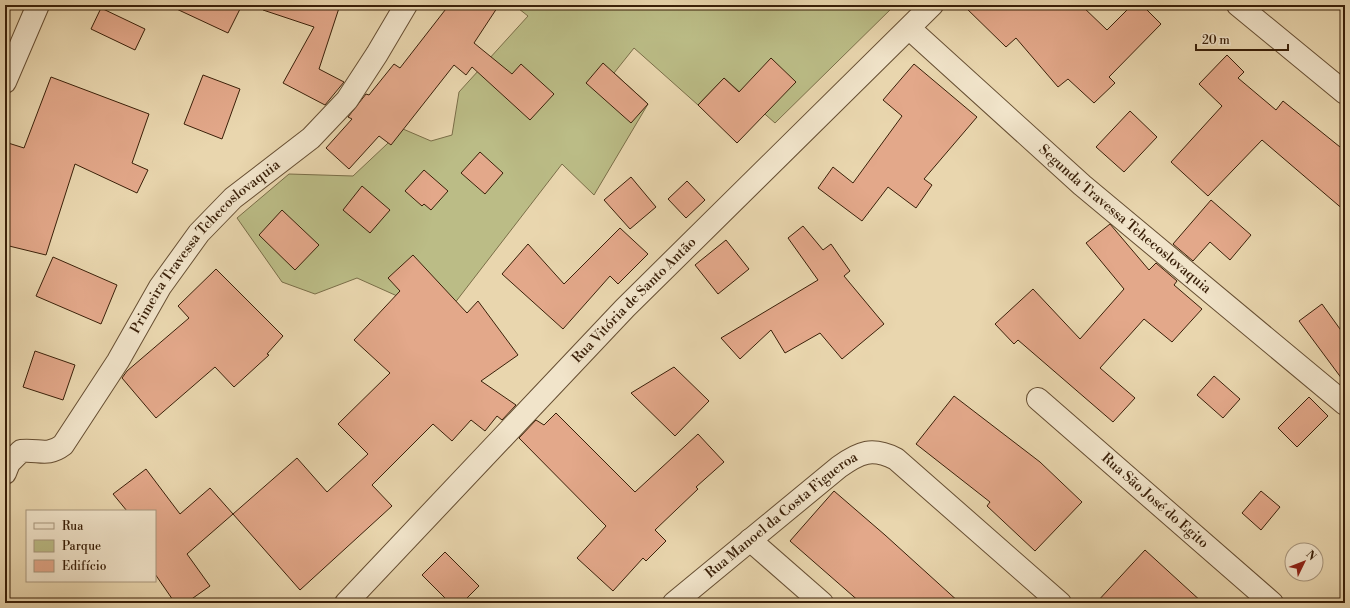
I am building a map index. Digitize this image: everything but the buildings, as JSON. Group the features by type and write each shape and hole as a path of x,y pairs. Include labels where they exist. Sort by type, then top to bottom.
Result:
{"street":[{"path":"5,82 38,5"},
{"name":"Primeira Travessa Tchecoslovaquia","path":"5,472 14,456 21,451 48,453 55,451 63,445 118,361 160,287 199,233 233,198 311,138 347,100 377,54 406,5"},
{"name":"Rua Vitória de Santo Antão","path":"346,603 625,308 910,29 932,5"},
{"path":"1238,5 1345,93"},
{"name":"Segunda Travessa Tchecoslovaquia","path":"910,29 1082,185 1345,404"},
{"name":"Rua São José do Egito","path":"1038,399 1272,603"},
{"name":"Rua Manoel da Costa Figueroa","path":"674,603 856,455 872,452 885,454 896,459 1060,603"},
{"path":"750,540 822,603"}],"green space":[{"path":"514,5 895,5 775,123 724,78 698,105 634,48 614,73 648,104 594,195 562,164 444,317 357,278 315,294 282,282 237,218 289,174 353,176 403,129 431,141 452,135 459,92 528,16"}]}
